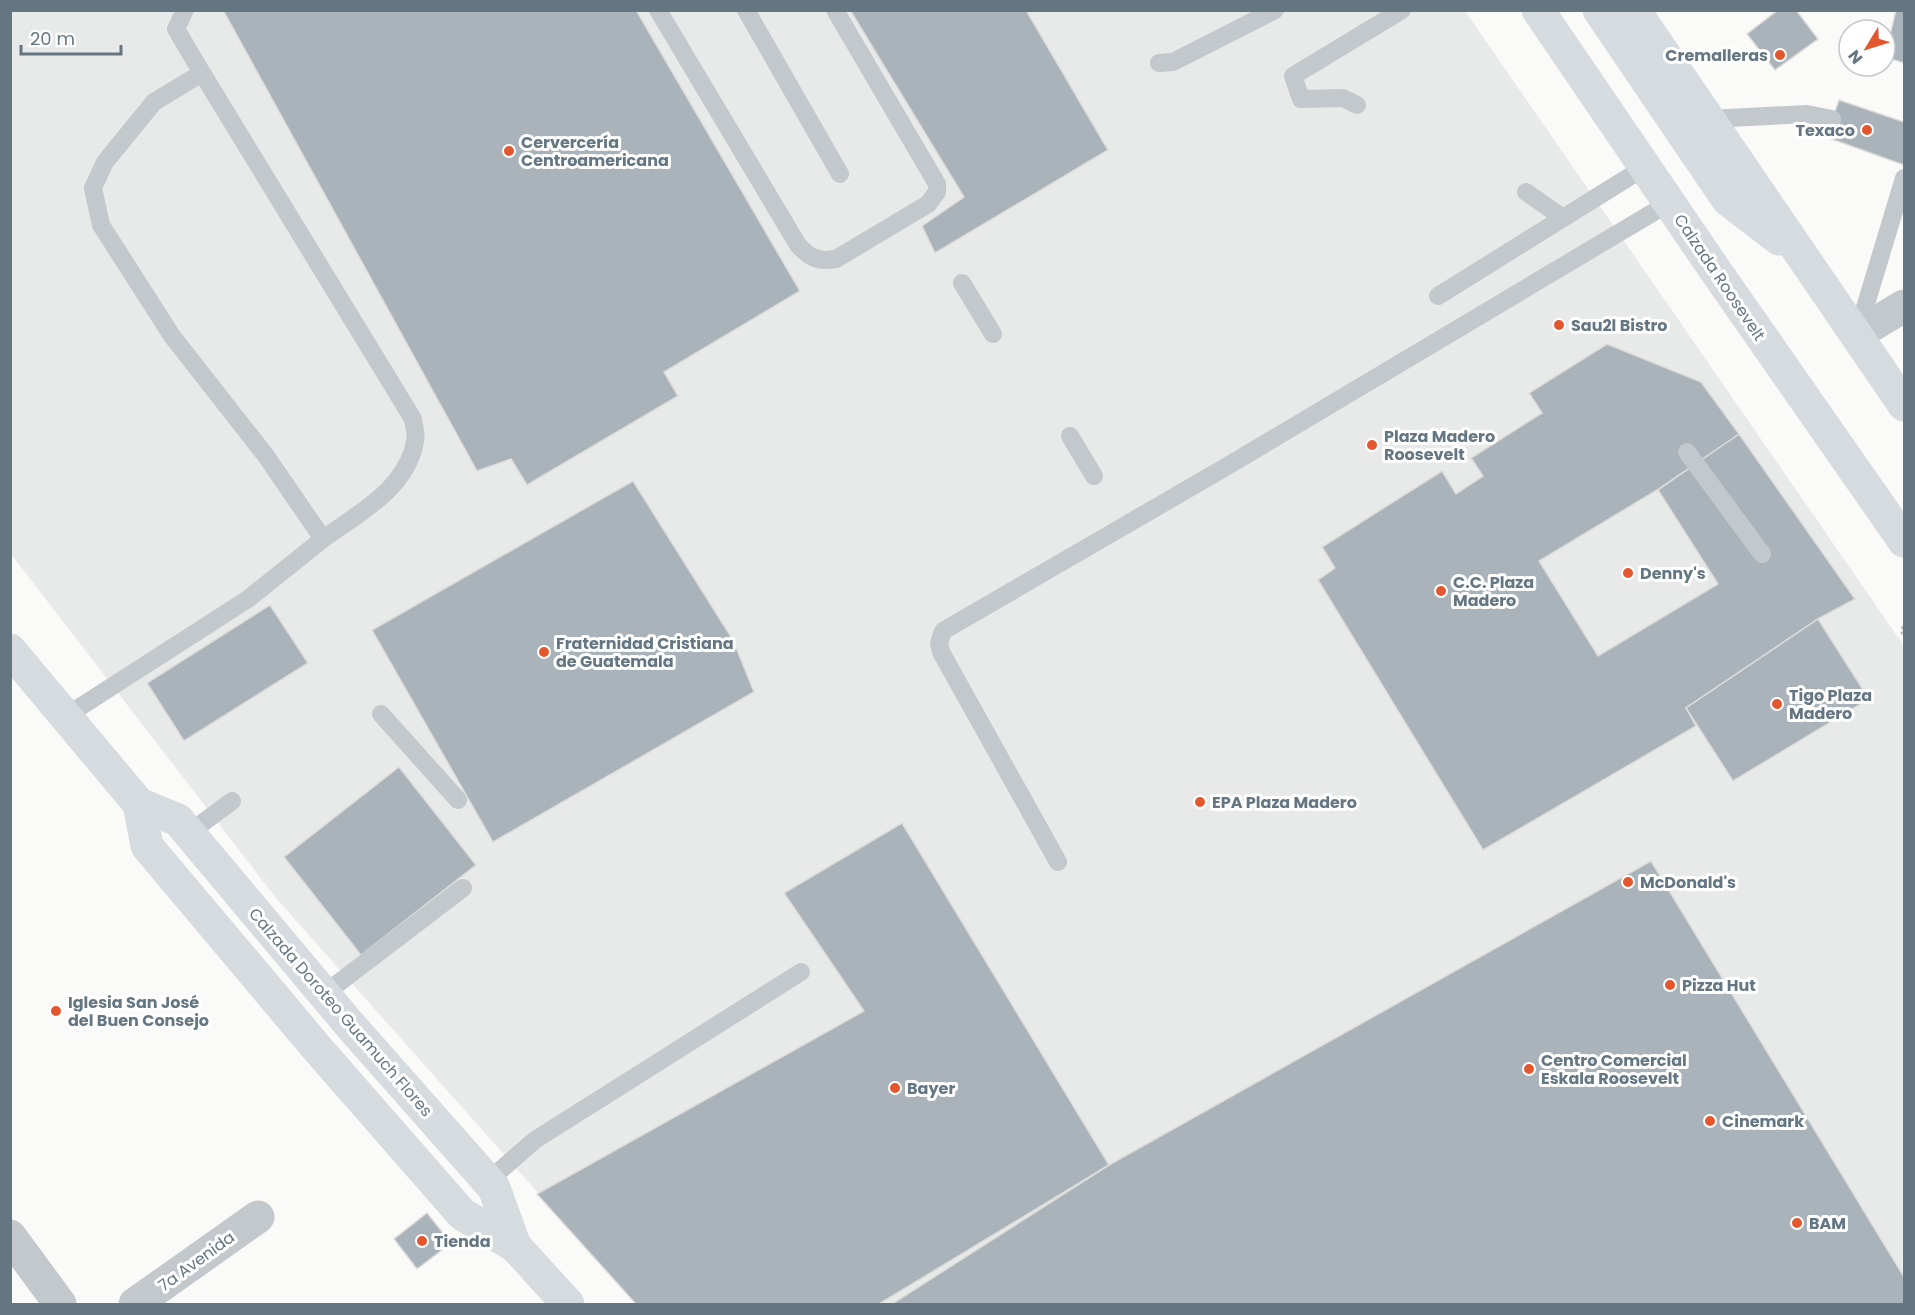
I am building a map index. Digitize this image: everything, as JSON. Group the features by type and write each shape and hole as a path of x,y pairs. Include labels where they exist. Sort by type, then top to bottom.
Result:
{"main road":[{"name":"Calzada Roosevelt","path":"1538,10 1905,541"},
{"path":"1599,10 1728,200 1802,256"},
{"path":"1634,10 1905,405"},
{"name":"Calzada Doroteo Guamuch Flores","path":"10,650 139,804 178,820 324,994 494,1188 515,1246"},
{"name":"Calzada Doroteo Guamuch Flores","path":"139,804 147,846 316,1047 462,1214 515,1246 568,1305"}],"street":[{"path":"1857,334 1905,306"},
{"name":"7a Avenida","path":"135,1305 258,1216"},
{"path":"10,1236 60,1305"}],"lane":[{"path":"66,716 248,599 323,539 386,493 407,465 416,441 414,419 176,28 185,10"},
{"path":"658,10 798,245 809,256 823,261 836,259 928,204 937,192 937,184 835,10"},
{"path":"746,10 840,174"},
{"path":"1159,63 1173,62 1275,10"},
{"path":"1357,105 1343,98 1301,99 1293,76 1402,10"},
{"path":"202,73 154,102 105,162 93,188 101,225 172,336 266,456 323,539"},
{"path":"1708,119 1807,114 1832,119"},
{"path":"1438,296 1645,167"},
{"path":"1857,334 1905,178"},
{"path":"1526,192 1563,219"},
{"path":"1058,862 941,652 939,643 943,632 1670,203"},
{"path":"962,282 993,334"},
{"path":"1071,436 1094,476"},
{"path":"1687,452 1762,554"},
{"path":"381,714 458,800"},
{"path":"189,833 232,801"},
{"path":"324,994 463,888"},
{"path":"488,1181 535,1140 801,972"}],"path":[{"path":"1905,627 1901,630 1905,635"}],"shaded area":[{"path":"11,11 1465,11 1904,646 1904,1304 637,1304 276,898 11,554"}],"building":[{"name":"Cervercería Centroamericana","path":"223,10 636,10 800,291 664,372 678,396 527,485 511,459 477,471"},
{"path":"850,10 1026,10 1108,150 935,253 922,226 964,197"},
{"name":"Cremalleras","path":"1778,10 1796,10 1818,39 1775,70 1747,34"},
{"path":"1896,10 1904,10 1904,63 1897,61 1897,18 1894,18"},
{"name":"Texaco","path":"1839,100 1904,122 1904,165 1826,137"},
{"name":"C.C. Plaza Madero","path":"1607,344 1701,382 1739,434 1855,599 1818,619 1686,708 1696,726 1483,850 1318,580 1335,568 1322,547 1442,471 1456,494 1483,476 1471,458 1542,413 1529,393","holes":["1739,434 1658,490 1718,584 1598,656 1539,561 1657,490"]},
{"path":"633,481 733,640 754,692 493,842 372,630"},
{"path":"270,605 308,663 184,741 147,683"},
{"name":"Tigo Plaza Madero","path":"1818,619 1869,699 1733,781 1686,708"},
{"path":"399,767 476,865 361,955 284,857"},
{"name":"Bayer","path":"902,823 1109,1165 879,1304 636,1304 537,1194 864,1011 784,893"},
{"name":"Centro Comercial Eskala Roosevelt","path":"1651,861 1904,1277 1904,1304 892,1304 1109,1165"},
{"name":"Tienda","path":"427,1213 451,1243 417,1269 394,1239"}],"place":[{"name":"Cremalleras","path":"1780,55"},
{"name":"Texaco","path":"1867,130"},
{"name":"Cervercería Centroamericana","path":"509,151"},
{"name":"Sau2l Bistro","path":"1559,325"},
{"name":"Plaza Madero Roosevelt","path":"1372,445"},
{"name":"Denny's","path":"1628,573"},
{"name":"C.C. Plaza Madero","path":"1441,591"},
{"name":"Fraternidad Cristiana de Guatemala","path":"544,652"},
{"name":"Tigo Plaza Madero","path":"1777,704"},
{"name":"EPA Plaza Madero","path":"1200,802"},
{"name":"McDonald's","path":"1628,882"},
{"name":"Pizza Hut","path":"1670,985"},
{"name":"Iglesia San José del Buen Consejo","path":"56,1011"},
{"name":"Centro Comercial Eskala Roosevelt","path":"1529,1069"},
{"name":"Bayer","path":"895,1088"},
{"name":"Cinemark","path":"1710,1121"},
{"name":"BAM","path":"1797,1223"},
{"name":"Tienda","path":"422,1241"}]}
